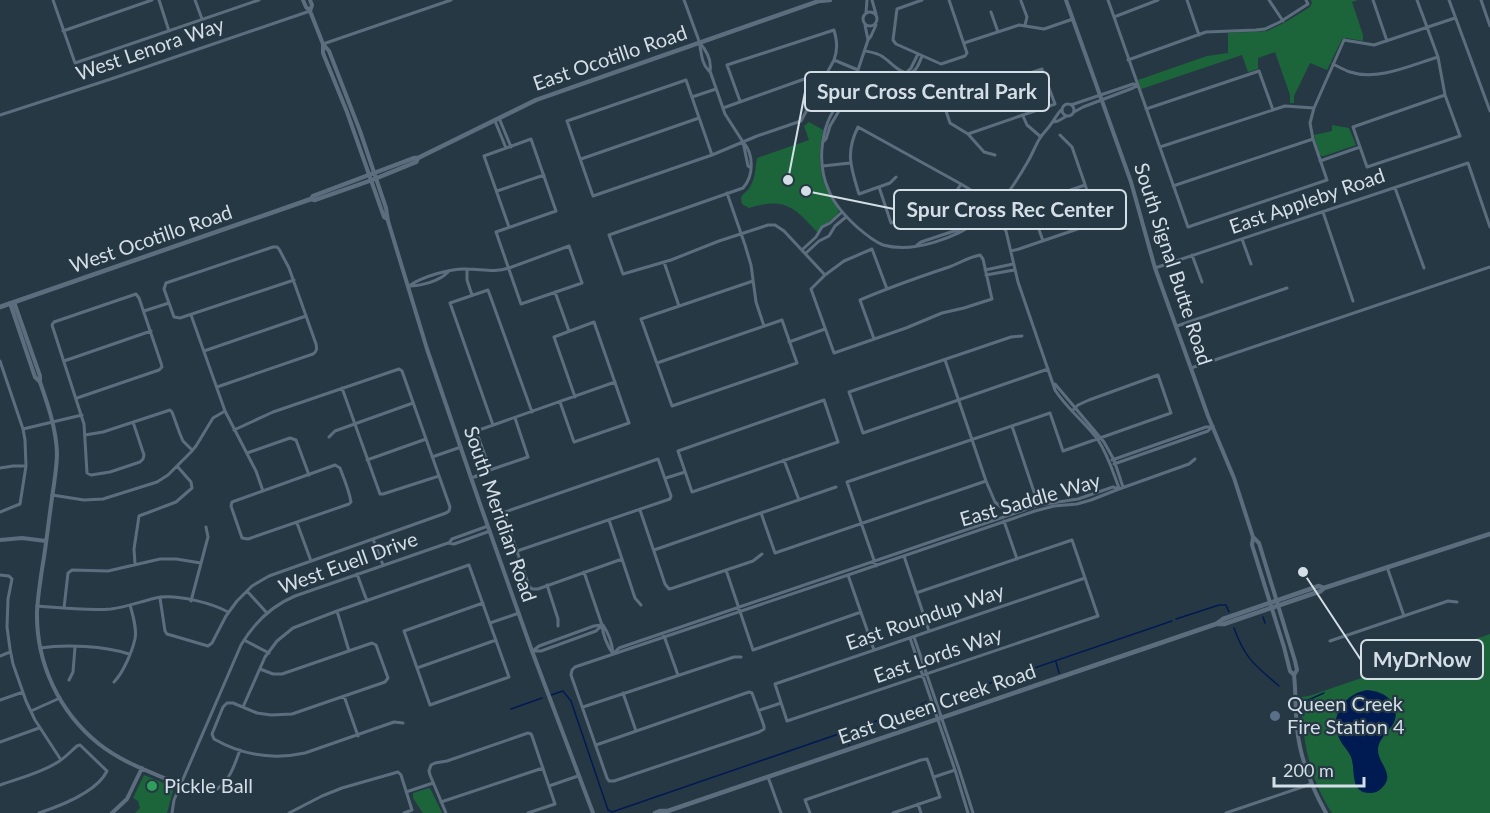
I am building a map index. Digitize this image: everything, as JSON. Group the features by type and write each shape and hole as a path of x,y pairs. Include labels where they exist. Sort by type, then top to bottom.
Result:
{"main road":[{"name":"East Ocotillo Road","path":"418,158 536,100 699,42 820,1 830,0"},
{"name":"West Ocotillo Road","path":"0,307 311,199 315,200 416,162 418,158"},
{"name":"East Queen Creek Road","path":"655,813 667,812 1216,624 1224,624 1271,605 1321,591 1324,588 1490,534"}],"street":[{"path":"53,0 75,63 259,0"},
{"path":"63,30 152,0"},
{"path":"159,0 170,31"},
{"path":"195,0 202,20"},
{"name":"South Meridian Road","path":"303,0 310,10 323,44 329,51 360,131 384,217 388,221 427,350 532,651 593,813"},
{"name":"South Meridian Road","path":"310,0 312,4 310,10"},
{"path":"323,44 451,0"},
{"path":"684,0 699,42 703,62 710,71"},
{"path":"867,0 863,19 868,40"},
{"path":"872,0 878,19 858,70 827,124 822,153 828,189 834,202 867,236 882,244 893,247 923,245 954,235 982,219 1007,196 1041,137 1065,105 1101,98"},
{"path":"922,0 897,10 893,40 896,44 941,64 967,54 950,0"},
{"name":"South Signal Butte Road","path":"1066,0 1131,182 1155,268 1234,478 1253,537 1252,545 1290,672 1294,675"},
{"path":"1108,0 1188,227 1327,180 1313,140 1310,123 1314,108 1344,40 1374,45 1455,18"},
{"path":"1113,17 1158,0"},
{"path":"1187,0 1199,35"},
{"path":"1269,0 1283,21"},
{"path":"1373,0 1387,40"},
{"path":"1417,0 1438,57 1445,95 1460,135 1367,167 1353,127 1445,95"},
{"path":"1449,0 1490,111"},
{"path":"1481,0 1490,26"},
{"path":"1021,1 1027,17 1025,25"},
{"path":"1128,60 1206,32 1256,30 1273,26 1307,2"},
{"name":"West Lenora Way","path":"0,115 310,10"},
{"path":"991,12 998,32"},
{"path":"866,13 876,14"},
{"path":"964,43 1019,25 1044,29 1073,19"},
{"path":"865,25 869,27 876,25"},
{"path":"712,155 686,80 567,122 593,196 712,155 801,121 834,60 837,42 834,30 728,65 740,101"},
{"path":"699,42 709,57 710,71 723,108 743,142 748,166 751,168 748,181 743,188 609,235 623,274 664,262 741,233 775,225 784,231 825,275"},
{"path":"865,51 878,54 894,67 911,73 915,70 920,55"},
{"path":"1333,64 1352,73 1367,75 1388,73 1438,57"},
{"path":"834,60 858,70"},
{"path":"968,134 1055,104 1041,69 943,102 950,123 968,134 984,152 995,155"},
{"path":"1146,109 1259,71 1273,110"},
{"path":"723,108 810,77 822,82"},
{"path":"1053,122 1065,116 1071,116 1074,112 1132,84 1138,85"},
{"path":"692,97 716,89"},
{"path":"1071,105 1074,112"},
{"path":"1160,147 1285,106 1314,108"},
{"path":"1062,110 1065,116"},
{"path":"1023,115 1027,125 1041,137"},
{"path":"580,159 699,117"},
{"path":"496,118 508,147"},
{"path":"896,177 890,183 859,194 850,163 850,149 858,127 961,184 979,198"},
{"path":"1011,251 1098,222 1072,147 1060,135"},
{"path":"409,286 442,272 459,269 491,271 509,268 569,246 582,283 521,304 509,268 496,232 556,211 531,139 484,156 509,227"},
{"path":"1173,186 1313,140"},
{"path":"1320,161 1360,147"},
{"path":"823,166 850,163"},
{"name":"East Appleby Road","path":"1155,268 1468,163 1490,227"},
{"path":"497,191 544,175"},
{"path":"879,187 891,223 946,204 961,184"},
{"path":"1043,241 1030,204 1085,185"},
{"path":"1395,188 1424,268"},
{"path":"727,193 751,265 756,302 764,326"},
{"path":"946,204 958,232"},
{"path":"992,211 1006,231 1014,270 1054,383 1099,438 1112,462 1121,488"},
{"path":"1323,212 1353,301"},
{"path":"804,251 822,227 844,214"},
{"path":"804,251 830,234 844,214"},
{"path":"826,225 831,231"},
{"path":"820,232 826,237"},
{"path":"1242,239 1251,264"},
{"path":"217,387 314,354 316,351 316,344 294,280 279,249 273,247 166,283 169,303 177,319 294,280"},
{"path":"874,339 860,300 974,256 980,255 983,259 992,299 942,313 874,339 834,353 811,288 844,261 872,249 887,289"},
{"path":"1192,255 1202,282"},
{"path":"664,262 679,306"},
{"path":"985,270 1013,264"},
{"path":"1000,267 1001,272"},
{"path":"1191,368 1490,267"},
{"path":"467,269 467,280 472,295"},
{"path":"986,275 1014,270"},
{"path":"657,363 782,320 797,363 672,406 641,319 753,281"},
{"path":"1176,326 1287,288"},
{"path":"493,425 450,303 472,295 488,290 531,412"},
{"path":"555,292 569,331"},
{"path":"77,398 162,367 144,311 136,294 54,322 52,325 82,415 87,473 91,475 110,472 143,459 144,455 133,422"},
{"path":"12,303 40,376 53,421 56,444 57,462 37,606 40,648 49,677 60,698 79,725 99,744 119,757 181,785"},
{"path":"12,303 35,377 40,382"},
{"path":"144,311 169,303"},
{"path":"191,315 225,411 263,490"},
{"path":"204,351 306,316"},
{"path":"560,402 574,442 629,423 594,322 554,337 575,397"},
{"path":"789,342 825,329"},
{"path":"64,361 151,331"},
{"path":"1022,336 1011,337 849,392 863,433 1048,369"},
{"path":"945,360 986,481 995,502 1001,507"},
{"path":"0,361 23,429 26,447 26,466 20,504 0,512"},
{"path":"160,598 167,634 208,646 237,600 269,576 449,511 450,507 402,371 399,369 273,412 234,430"},
{"path":"875,564 847,482 1050,414 1063,451 1171,413 1158,375 1089,400 1074,410"},
{"path":"490,470 479,430 615,382"},
{"path":"0,386 8,383"},
{"path":"342,388 380,494 439,476"},
{"path":"824,400 838,441 784,460 692,492 678,451 824,400"},
{"path":"329,437 335,431 413,404"},
{"path":"85,435 103,432 170,410 183,441 192,450"},
{"path":"52,495 84,500 103,499 157,482 168,475 192,450 213,418 225,411"},
{"path":"23,429 82,415"},
{"path":"471,478 479,473 528,457 514,418"},
{"path":"1012,426 1039,507"},
{"path":"1112,462 1213,426"},
{"path":"247,453 294,438 309,475"},
{"path":"367,460 426,439"},
{"path":"432,457 461,447"},
{"path":"518,551 670,499 666,478 658,459 505,512 529,586 532,589 622,559"},
{"name":"East Saddle Way","path":"583,707 571,675 575,668 1003,519 1113,487 1121,488 1189,464 1195,459"},
{"path":"784,460 799,500"},
{"path":"335,465 338,466 351,502 297,522 242,538 231,506 232,502 309,475 335,465"},
{"path":"0,468 26,466"},
{"path":"135,564 134,549 139,516 176,502 192,488 191,482 177,466"},
{"path":"666,478 685,472"},
{"path":"761,513 775,553 986,481"},
{"path":"654,550 836,487"},
{"path":"640,510 665,584 669,589 753,561 762,554"},
{"path":"1003,519 1017,559"},
{"path":"609,520 635,598 642,605"},
{"path":"297,522 310,561"},
{"path":"191,601 208,537 207,527"},
{"name":"West Euell Drive","path":"172,813 174,800 244,640 255,624 267,613 287,599 448,543 452,539 489,529"},
{"name":"South Signal Butte Road","path":"1253,537 1259,543 1295,661 1297,670 1294,675 1300,748 1311,784 1326,813"},
{"path":"0,540 17,538 46,541"},
{"path":"374,539 383,565"},
{"path":"916,593 1072,540 1085,578"},
{"path":"903,554 929,632"},
{"path":"64,608 68,573 72,570 108,570 160,559 201,563"},
{"path":"243,707 265,657 277,641 293,628 469,565 483,603 509,677 430,705 404,631 483,603"},
{"path":"1387,567 1404,616"},
{"path":"726,570 753,650 861,612"},
{"path":"584,572 612,645 613,654"},
{"path":"848,573 874,650"},
{"path":"0,574 12,579 8,599 7,627 10,652 23,692 39,728 61,760"},
{"path":"357,574 367,601"},
{"name":"East Lords Way","path":"781,703 787,721 1098,616 1085,578"},
{"name":"East Roundup Way","path":"781,703 775,684 1085,578"},
{"path":"547,585 558,619 558,626"},
{"path":"247,591 267,613"},
{"path":"37,606 105,609 174,597 214,606 228,612"},
{"path":"1330,640 1448,601 1457,602"},
{"path":"114,682 120,675 135,638 135,625 130,605"},
{"path":"337,611 349,651"},
{"path":"490,623 519,613"},
{"path":"532,651 541,651 596,631 603,625"},
{"path":"664,636 678,675"},
{"path":"912,637 973,813"},
{"path":"244,640 269,653"},
{"path":"417,668 496,640"},
{"path":"260,669 273,674 282,674 372,643 376,645 388,678 292,714 257,713 233,703 227,703 223,707 212,734 214,739 259,756 291,756 358,736 394,722 403,723"},
{"path":"40,648 75,647 115,650 129,654"},
{"path":"69,680 73,672 75,647"},
{"path":"0,656 10,652"},
{"path":"596,745 749,692 752,693 759,710 764,729 609,781 607,778 583,707 734,657 741,657"},
{"path":"0,700 23,692"},
{"path":"623,693 636,731"},
{"path":"344,696 358,736"},
{"path":"31,711 60,698"},
{"path":"759,710 781,703"},
{"path":"0,742 39,728"},
{"path":"446,813 429,768 435,763 528,733 532,736 555,804 528,813"},
{"path":"0,784 41,771 61,760 80,745 107,771 77,798 39,813"},
{"path":"218,789 232,772 240,750"},
{"path":"810,813 805,800 927,759 940,797 893,813"},
{"path":"112,813 127,798 142,768"},
{"path":"441,802 543,768"},
{"path":"934,777 957,770"},
{"path":"957,770 968,813"},
{"path":"289,813 342,788 398,772 412,810 404,813"},
{"path":"549,786 579,776"},
{"path":"768,777 781,813"},
{"path":"406,792 433,783"},
{"path":"1226,812 1311,784"},
{"path":"918,804 921,813"},
{"path":"302,807 306,813"}],"green space":[{"path":"1311,0 1358,0 1352,2 1363,41 1342,39 1327,70 1310,63 1294,96 1294,103 1290,103 1290,95 1275,52 1258,58 1258,69 1248,72 1242,55 1141,89 1138,80 1207,56 1228,53 1228,33 1267,31 1310,7"},
{"path":"809,122 823,130 820,153 821,173 839,211 818,233 788,207 772,204 749,208 742,204 741,198 752,183 757,158 809,140 804,126"},
{"path":"1332,125 1349,128 1356,145 1321,156 1314,135 1332,131"},
{"path":"1490,634 1490,813 1332,813 1312,772 1305,742 1301,697"},
{"path":"144,775 171,786 173,791 167,813 135,813 140,808 138,801 133,798"},
{"path":"429,788 442,813 423,813 413,798 413,793"}],"water":[{"path":"1367,690 1389,698 1396,716 1391,728 1382,738 1378,750 1387,774 1386,783 1380,790 1370,793 1363,792 1356,785 1351,757 1336,730 1337,714 1345,701"}],"waterway":[{"path":"1176,619 1219,605 1226,605 1229,612"},
{"path":"1263,617 1265,623"},
{"path":"940,698 955,695 1172,621"},
{"path":"1234,628 1242,647 1252,661 1279,686"},
{"path":"1056,662 1059,673"},
{"path":"551,695 563,691 571,701 608,810 612,812 926,702"},
{"path":"1306,701 1324,693"},
{"path":"511,709 542,698"},
{"path":"845,734 849,745"}],"place":[{"name":"Spur Cross Central Park","path":"788,180"},
{"name":"Spur Cross Rec Center","path":"806,191"},
{"name":"MyDrNow","path":"1303,572"},
{"name":"Queen Creek Fire Station 4","path":"1275,716"},
{"name":"Pickle Ball","path":"152,786"}]}
